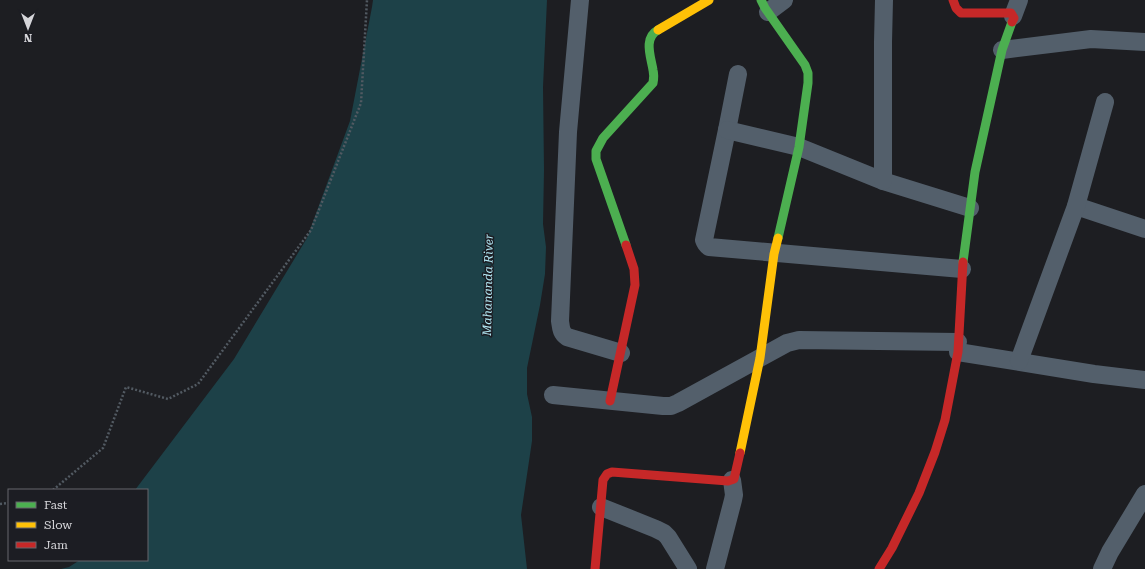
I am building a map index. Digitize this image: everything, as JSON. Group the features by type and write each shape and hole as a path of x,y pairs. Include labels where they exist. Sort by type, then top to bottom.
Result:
{"street":[{"path":"580,0 568,132 560,321 563,334 567,337 621,353"},
{"path":"610,401 635,285 635,277 629,254 596,159 596,151 603,138 653,83 654,73 649,43 651,35 709,0"},
{"path":"715,569 734,500 732,480 735,476 760,358 774,254 799,147 808,83 808,73 805,65 764,6 784,0"},
{"path":"883,181 884,0"},
{"path":"954,0 954,5 961,13 1011,13 1016,8"},
{"path":"879,569 892,548 919,493 935,452 945,420 958,347 963,255 975,172 1002,50 1014,18 1016,8"},
{"path":"1002,50 1091,39 1145,42"},
{"path":"738,74 704,240 709,247 774,254 962,269"},
{"path":"1019,361 1076,206 1105,102"},
{"path":"727,130 799,147 883,181 970,208"},
{"path":"1076,206 1145,228"},
{"path":"553,395 671,406 787,343 799,340 958,347 1019,361 1094,374 1145,380"},
{"path":"595,569 603,480 607,474 732,480"},
{"path":"1102,569 1110,552 1145,494"},
{"path":"601,507 664,533 688,569"}],"path":[{"path":"54,489 103,448 126,387 168,399 198,384 311,230 361,103 367,0"}],"water":[{"name":"Mahananda River","path":"373,0 547,0 543,87 543,224 546,247 545,274 527,368 527,394 532,417 532,441 521,515 527,569 61,569 69,567 78,561 148,561 148,489 136,489 234,359 307,238 350,121"}],"traffic: fast":[{"path":"761,0 805,65 808,73 808,83 799,147 778,238"},
{"path":"963,262 975,172 1002,50 1012,22"},
{"path":"626,245 596,159 596,151 603,138 653,83 654,73 649,43 653,33 658,30"}],"traffic: slow":[{"path":"658,30 709,0"},
{"path":"740,453 760,358 774,254 778,238"}],"traffic: jam":[{"path":"953,0 956,8 961,13 1011,13 1014,18 1012,22"},
{"path":"610,401 635,285 634,269 626,245"},
{"path":"879,569 892,548 919,493 935,452 945,420 958,352 963,262"},
{"path":"595,569 603,480 607,474 612,472 728,481 734,479 740,453"}]}
